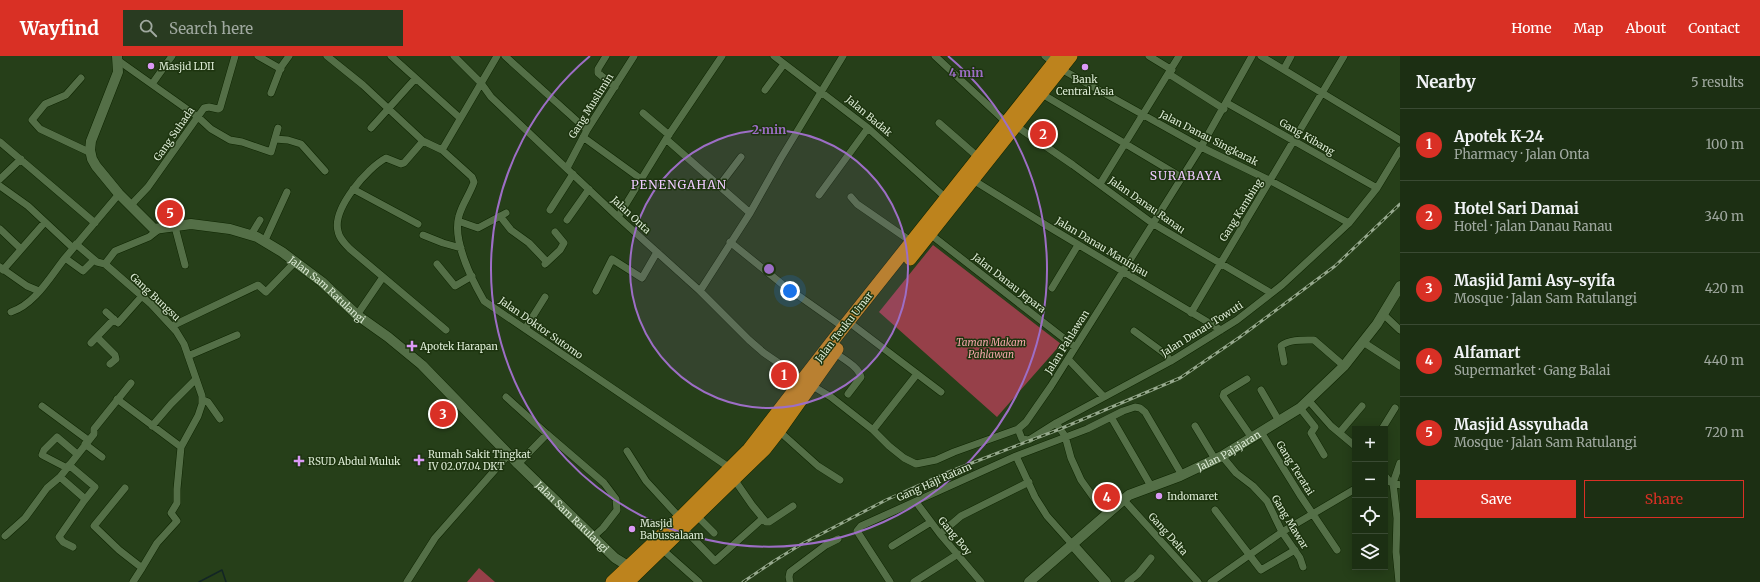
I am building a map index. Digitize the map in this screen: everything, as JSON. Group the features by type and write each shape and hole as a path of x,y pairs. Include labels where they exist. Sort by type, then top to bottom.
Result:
{"highway":[{"name":"Jalan Teuku Umar","path":"916,245 930,234 973,180 1055,61 1071,56"},
{"name":"Jalan Teuku Umar","path":"620,578 682,523 766,439 865,306 916,245 946,198 978,157 1042,94 1055,61"},
{"name":"Jalan Teuku Umar","path":"766,439 807,382 834,352 849,327"},
{"name":"Jalan Teuku Umar","path":"620,578 663,550 682,523 697,516 732,474"}],"street":[{"path":"152,84 172,56"},
{"name":"Gang Suhada","path":"130,206 148,187 204,108 220,108 235,56"},
{"path":"258,56 281,69"},
{"path":"271,93 281,69 289,56"},
{"path":"391,56 460,118"},
{"name":"Jalan Onta","path":"454,56 481,83 491,97 618,217 700,291 764,353 807,382"},
{"path":"330,57 423,141 442,150 497,56"},
{"path":"505,56 587,130"},
{"path":"606,56 598,69 598,73 615,87"},
{"name":"Gang Muslimin","path":"567,168 587,130 634,56"},
{"path":"618,217 667,137 722,56"},
{"name":"Jalan Badak","path":"774,56 868,128 946,198"},
{"path":"700,291 750,213 781,158 843,56"},
{"name":"Jalan Danau Ranau","path":"935,56 1011,124 1100,184 1152,223 1271,293"},
{"name":"Gang Kibang","path":"1149,56 1170,72 1226,106 1294,141 1377,188"},
{"path":"1100,184 1179,56"},
{"name":"Jalan Pahlawan","path":"807,382 831,397 873,430 904,458 916,464 936,460 1018,429 1026,422 1068,358 1201,147 1226,106 1252,56"},
{"path":"1261,56 1400,140"},
{"path":"1284,69 1291,56"},
{"name":"Gang Kambing","path":"1191,313 1271,181 1321,92 1344,56"},
{"path":"118,59 198,117 211,130 230,140 242,142 273,154 278,128"},
{"path":"0,186 18,198 45,222 99,264 105,264 115,251 149,237 158,230 151,227 119,194 96,166 91,153 91,141 118,72 118,59"},
{"name":"Jalan Danau Singkarak","path":"1055,61 1142,114 1201,147 1271,181 1349,223"},
{"path":"765,90 784,64"},
{"path":"81,78 66,95 45,104 32,120 40,129 91,153"},
{"path":"371,128 415,79"},
{"path":"1042,94 1181,177"},
{"path":"643,113 719,186 750,213"},
{"path":"939,123 978,157"},
{"path":"819,195 868,128"},
{"path":"583,137 641,179"},
{"path":"275,139 288,140 301,144 325,170"},
{"path":"423,141 404,163 401,164 386,158 361,180 353,189 342,207 337,229 338,234 350,249 446,330"},
{"path":"0,142 95,222"},
{"name":"Jalan Doktor Sutomo","path":"442,150 468,173 474,182 461,210 458,221 461,248 472,276 484,300 732,474"},
{"name":"Jalan Danau Towuti","path":"1018,429 1022,439 1029,440 1056,423 1171,361 1237,320 1308,263 1349,223 1377,188 1400,150"},
{"path":"719,186 740,157"},
{"path":"0,179 21,159"},
{"path":"550,210 573,174"},
{"name":"Jalan Danau Maninjau","path":"973,180 1122,272 1220,330"},
{"path":"353,189 418,224"},
{"path":"567,220 589,189"},
{"path":"265,240 286,192"},
{"path":"11,312 17,310 39,291 119,194"},
{"path":"851,197 857,204 916,245"},
{"path":"458,221 481,228 503,214 511,230 530,243 546,263 560,250 564,243 555,232"},
{"path":"251,235 260,220"},
{"path":"39,291 27,286 2,268 45,222"},
{"name":"Jalan Sam Ratulangi","path":"158,230 191,224 230,229 251,235 265,240 322,282 357,315 388,337 422,365 518,464 615,558 620,578"},
{"path":"175,226 185,265"},
{"path":"0,230 21,249"},
{"name":"Jalan Danau Jepara","path":"930,234 1075,347"},
{"path":"423,235 461,248"},
{"path":"730,242 785,286 849,327 918,374 941,392"},
{"path":"1052,288 1078,244"},
{"path":"596,291 612,259 642,278 657,252"},
{"path":"65,258 83,271 94,260"},
{"path":"172,326 258,285 266,292 295,262"},
{"name":"Gang Bungsu","path":"105,264 142,296 172,326 184,344 203,400"},
{"path":"437,264 455,286 472,276"},
{"path":"357,315 383,277"},
{"path":"27,286 32,298"},
{"name":"Jalan Pajajaran","path":"1029,582 1123,499 1150,486 1182,475 1218,458 1309,401 1344,366 1363,342 1383,314 1400,286"},
{"path":"106,312 118,323 142,296"},
{"path":"525,329 545,297"},
{"path":"1383,314 1400,330"},
{"path":"91,343 114,319"},
{"path":"1134,331 1164,353 1171,361"},
{"path":"188,356 237,335"},
{"path":"98,337 115,356 116,359 110,364"},
{"path":"1284,362 1281,346 1285,343 1292,341 1314,340 1344,366"},
{"path":"1363,342 1400,366"},
{"path":"834,352 855,367 860,373 861,377 848,394"},
{"path":"1068,358 1104,397"},
{"path":"873,430 918,374"},
{"path":"152,426 196,379"},
{"path":"1247,379 1224,393 1223,396 1252,438"},
{"path":"5,536 25,518 46,488 60,477 86,442 94,434 94,429 131,383"},
{"path":"1261,390 1279,421"},
{"path":"506,397 604,483 616,499 617,510 614,515 593,537"},
{"path":"117,399 181,447"},
{"path":"133,582 158,543 177,521 171,513 177,504 181,447 198,416 203,400 208,402 220,419"},
{"path":"1309,401 1331,426 1352,443"},
{"path":"42,406 102,457"},
{"path":"1340,432 1362,406"},
{"name":"Gang Haji Ratam","path":"890,582 857,529 1016,456 1065,436 1087,429 1135,407 1140,408 1145,412 1182,475"},
{"path":"1300,408 1315,427 1311,434 1324,455"},
{"path":"1384,426 1395,408"},
{"path":"1111,417 1150,486"},
{"path":"1056,423 1065,436 1071,458 1080,480 1096,501 1107,512"},
{"name":"Gang Mawar","path":"1195,426 1218,458 1253,486 1267,501 1282,532 1295,550 1303,567"},
{"name":"Gang Teratai","path":"1261,432 1312,514 1337,550"},
{"path":"518,464 547,434"},
{"path":"73,547 60,539 59,535 95,487 68,467 41,454 57,437 77,454"},
{"path":"766,439 818,466 840,480"},
{"path":"628,451 646,481 715,561 762,519"},
{"path":"407,582 420,559 435,538 509,454"},
{"path":"1016,456 1029,482 1034,497 1046,516 1072,544 1101,581"},
{"path":"1399,581 1396,484 1400,463"},
{"path":"732,474 762,519 766,522 769,522 793,506"},
{"path":"60,477 81,494 84,501"},
{"path":"940,534 961,516 1029,482"},
{"path":"125,488 94,526 119,550 142,568"},
{"path":"1211,582 1282,532 1352,491"},
{"name":"Gang Delta","path":"1123,499 1198,582"},
{"name":"Gang Boy","path":"916,502 940,534 981,582"},
{"path":"1215,510 1262,570 1295,550"},
{"path":"697,516 714,533"},
{"path":"892,546 931,522"},
{"path":"790,582 790,572 826,545 838,539"},
{"path":"663,550 699,582"},
{"path":"914,582 921,579 958,554"},
{"path":"1128,582 1138,574 1151,558"}],"green space":[{"name":"Taman Makam Pahlawan","path":"933,245 1061,344 997,417 879,312"},
{"path":"479,568 495,582 467,582"}],"waterway":[{"path":"199,582 222,570 226,582"}],"railway":[{"path":"743,582 800,545 886,500 946,473 1060,429 1180,378 1240,337 1335,266 1400,204"}],"place":[{"name":"Masjid LDII","path":"151,66"},
{"name":"Bank Central Asia","path":"1085,67"},
{"name":"Hotel Sari Damai","path":"1043,134"},
{"name":"Masjid Assyuhada","path":"170,213"},
{"name":"Apotek Harapan","path":"412,346"},
{"name":"Apotek K-24","path":"784,375"},
{"name":"Masjid Jami Asy-syifa","path":"443,414"},
{"name":"Rumah Sakit Tingkat IV 02.07.04 DKT","path":"419,460"},
{"name":"RSUD Abdul Muluk","path":"299,461"},
{"name":"Indomaret","path":"1159,496"},
{"name":"Alfamart","path":"1107,497"},
{"name":"Masjid Babussalaam","path":"632,529"}],"district":[{"name":"SURABAYA","path":"1186,175"},
{"name":"PENENGAHAN","path":"679,184"}]}
